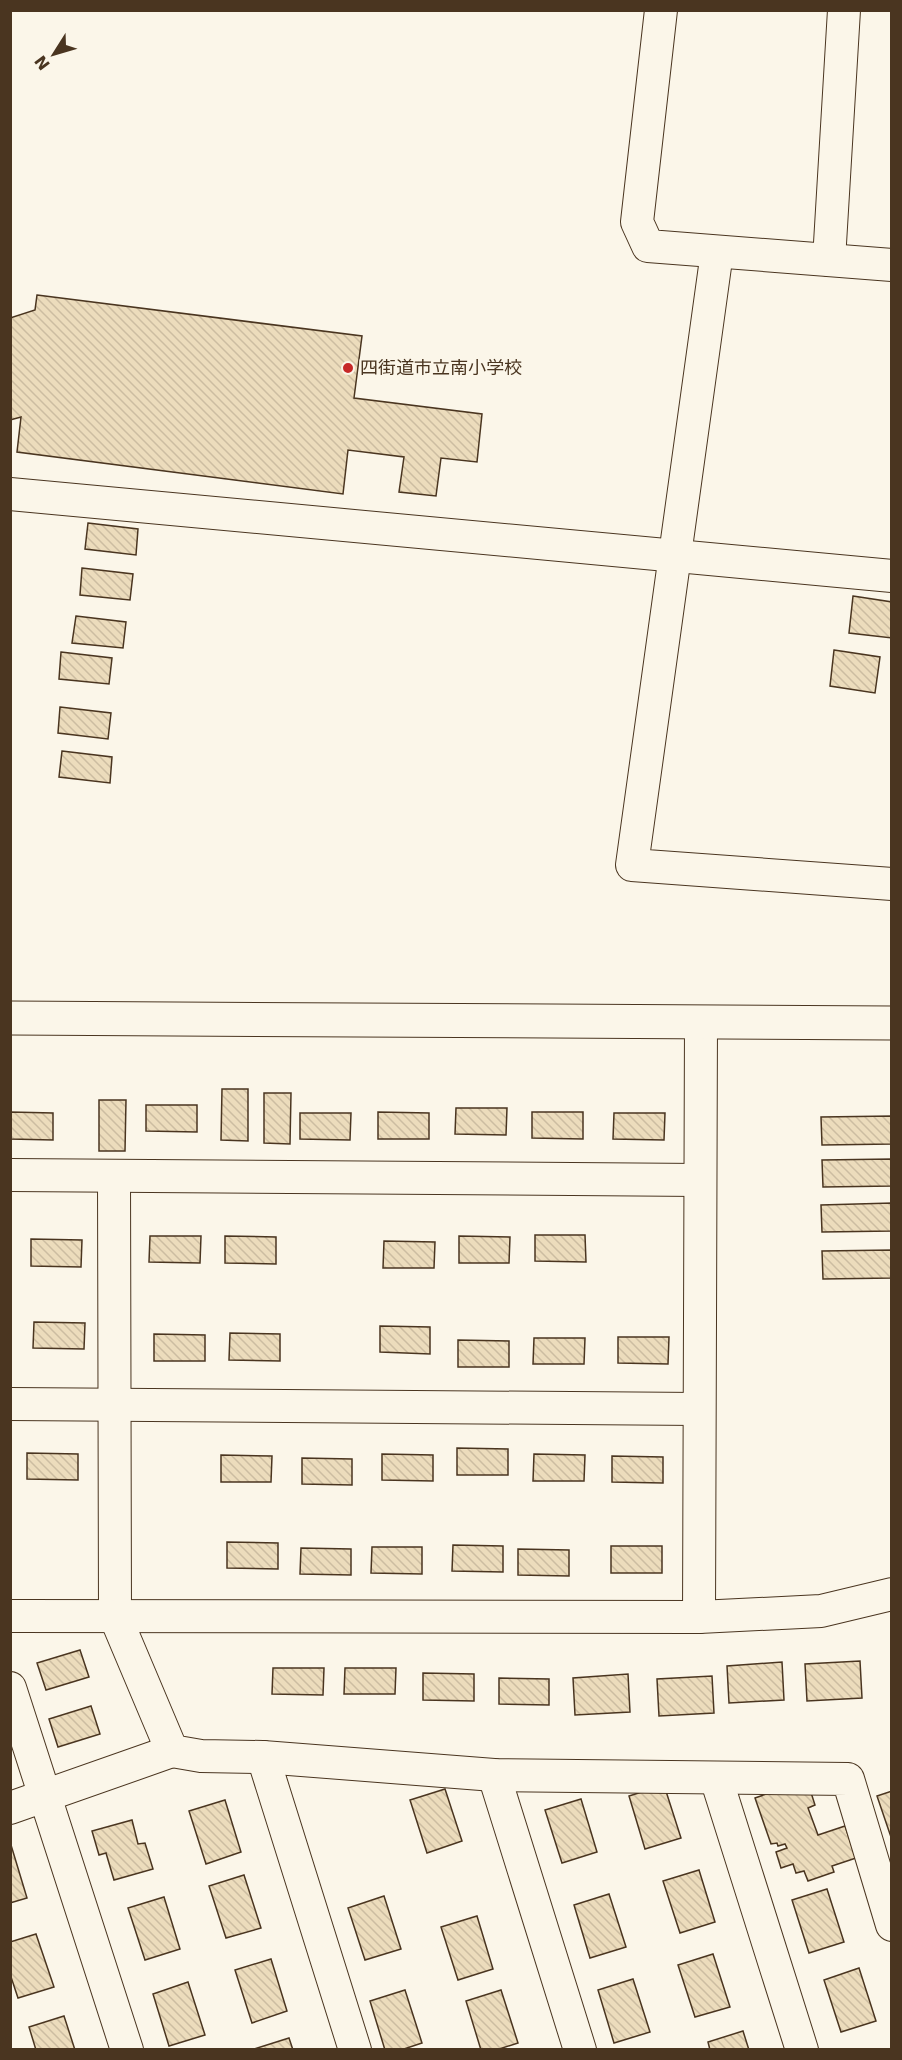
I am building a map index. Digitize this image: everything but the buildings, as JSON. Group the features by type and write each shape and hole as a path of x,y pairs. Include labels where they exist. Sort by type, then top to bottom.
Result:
{"street":[{"path":"661,10 637,222 648,246 891,265"},
{"path":"829,260 844,10"},
{"path":"717,252 632,865 891,884"},
{"path":"10,494 891,576"},
{"path":"10,1018 891,1023"},
{"path":"699,1617 701,1023"},
{"path":"10,1175 700,1180"},
{"path":"114,1176 115,1616 172,1750"},
{"path":"10,1404 699,1410"},
{"path":"10,1616 699,1617 821,1611 891,1594"},
{"path":"10,1688 127,2049"},
{"path":"10,1808 172,1750 201,1756 263,1757 494,1775 848,1779 891,1925"},
{"path":"263,1757 355,2049"},
{"path":"494,1775 580,2049"},
{"path":"716,1778 802,2049"}],"place":[{"name":"四街道市立南小学校","path":"348,368"}]}
